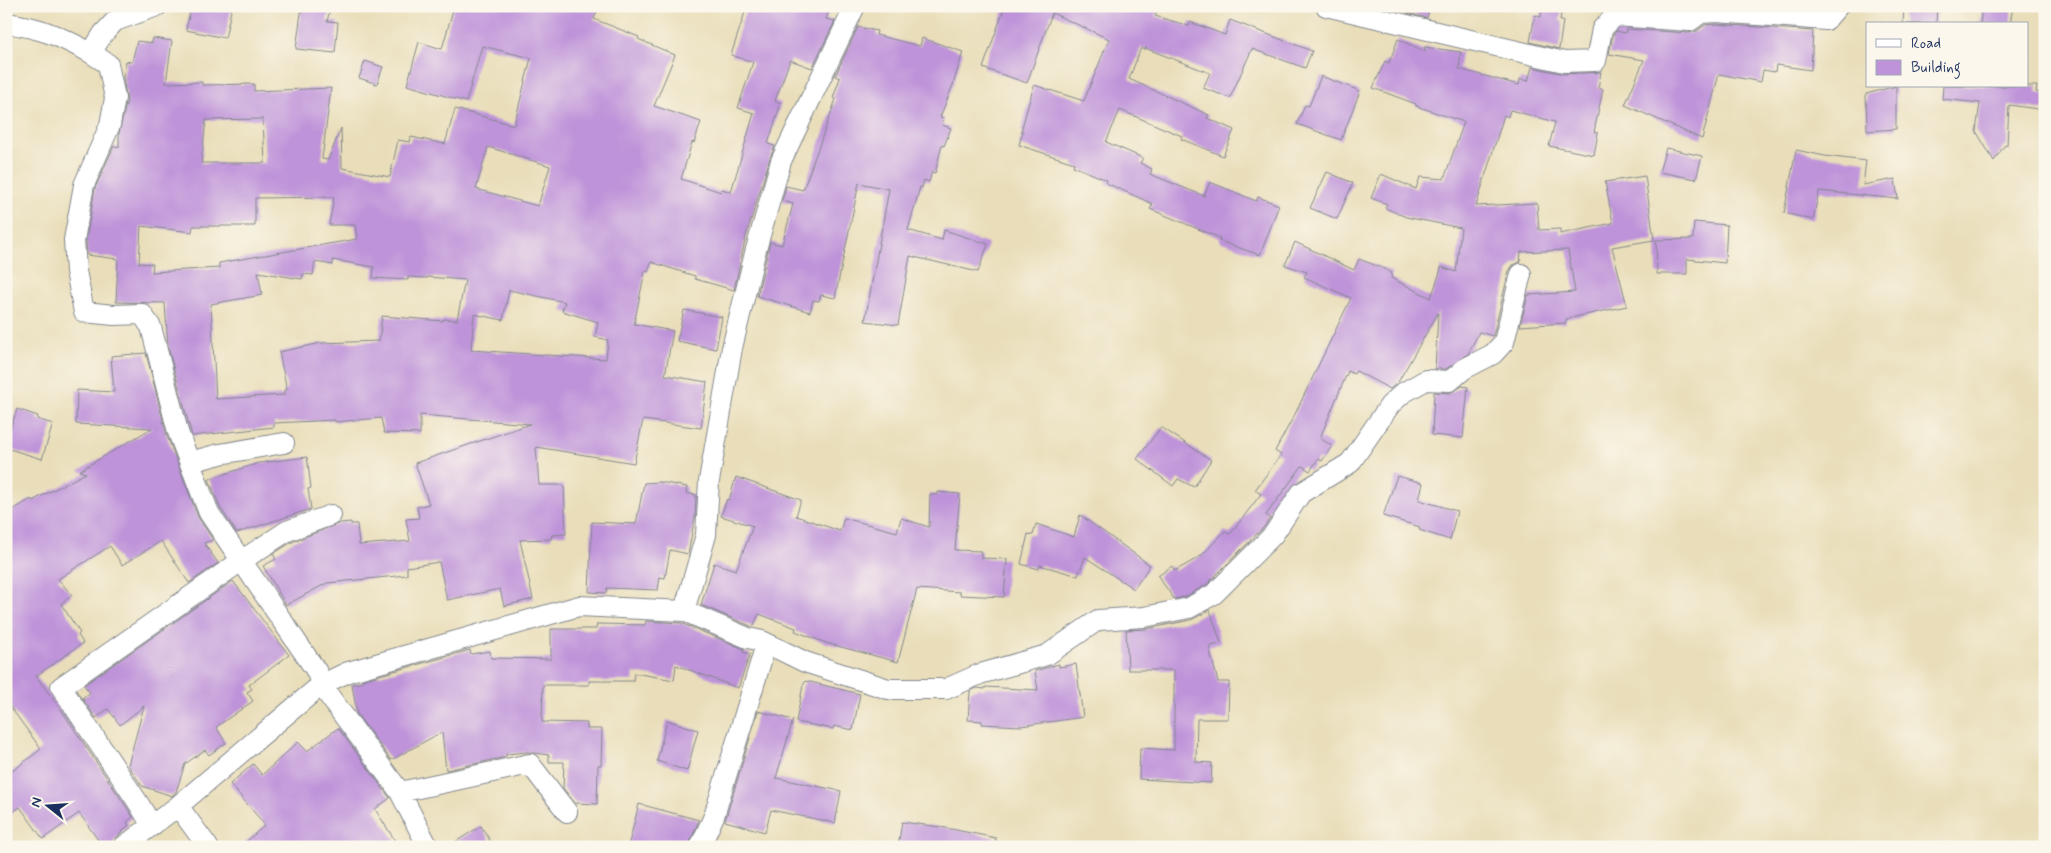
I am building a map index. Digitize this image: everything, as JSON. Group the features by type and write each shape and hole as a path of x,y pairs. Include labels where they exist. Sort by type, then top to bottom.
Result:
{"street":[{"path":"91,53 103,34 115,21 157,6"},
{"path":"684,611 706,535 710,481 732,348 755,253 781,161 855,6"},
{"path":"1326,6 1564,62 1596,61 1602,29 1615,16 1690,21 1701,13 1716,12 1826,20 1838,6"},
{"path":"6,23 34,27 59,36 108,64 116,98 110,124 84,185 74,240 76,272 84,312 114,315 142,314 150,327 178,432 210,513 317,672 321,684 400,792 428,847"},
{"path":"123,847 178,806 321,684 348,672 579,606 684,611 748,638 762,641 805,662 888,689 946,688 980,674 1047,655 1098,620 1144,617 1189,608 1214,594 1239,570 1272,535 1300,493 1350,463 1390,405 1403,393 1426,380 1450,382 1464,369 1493,354 1504,342 1521,274"},
{"path":"190,462 220,454 284,443"},
{"path":"152,826 140,804 61,687 287,531 331,515"},
{"path":"700,847 714,816 762,658 765,648 762,641"},
{"path":"400,792 530,764 567,812"},
{"path":"178,806 208,847"}],"building":[{"path":"191,6 232,6 225,38 186,30"},
{"path":"302,6 331,6 327,21 338,22 335,53 296,49"},
{"path":"454,6 599,6 594,19 639,37 638,39 675,55 654,106 701,122 694,143 692,142 681,179 721,192 722,189 731,192 754,113 738,108 753,62 731,55 747,6 831,6 826,19 835,21 812,68 790,60 775,101 781,103 768,144 775,146 746,236 734,290 695,279 695,276 651,262 648,272 645,271 634,324 673,331 665,375 707,382 701,428 643,420 634,463 536,447 539,485 564,485 566,534 552,535 551,539 520,540 533,599 504,606 500,589 447,600 439,562 407,567 407,575 327,583 286,605 263,566 276,559 273,554 292,542 340,523 351,522 351,524 357,524 359,545 410,541 406,519 419,518 417,507 429,504 415,463 530,424 420,415 420,434 384,433 381,418 335,422 335,420 274,423 274,427 192,436 168,347 165,303 116,302 118,259 87,255 86,241 95,188 114,146 119,147 119,133 127,100 123,78 126,61 132,62 137,41 152,43 153,38 172,41 166,83 202,82 202,85 254,84 254,91 331,88 322,159 328,160 341,128 342,168 390,177 398,140 410,142 411,137 445,144 455,109 514,125 531,58 482,46 466,102 407,85 419,42 442,49","holes":["263,119 265,163 201,163 206,120","488,147 550,166 538,206 476,189","334,197 329,225 355,225 357,239 219,263 219,268 152,272 153,264 139,263 141,226 192,232 193,226 255,226 255,198","333,260 374,267 373,278 408,280 408,277 428,277 465,280 457,320 443,319 443,321 382,316 379,341 321,343 279,352 287,390 284,390 284,395 216,399 211,304 262,295 258,272 302,279 303,274 313,275 315,262 333,265","509,290 565,302 562,311 598,322 595,337 608,340 606,359 471,350 474,314 503,320"]},
{"path":"1005,6 1159,6 1155,16 1189,26 1190,22 1225,35 1230,20 1312,51 1305,68 1252,49 1230,98 1203,88 1210,73 1141,48 1129,79 1209,115 1207,118 1234,130 1223,156 1181,139 1182,136 1120,110 1106,142 1143,158 1140,163 1152,169 1150,174 1204,196 1210,182 1256,201 1258,197 1279,205 1260,255 1219,241 1220,238 1150,209 1153,204 1106,183 1107,180 1073,166 1074,163 1019,145 1034,85 1084,101 1109,39 1052,13 1027,83 983,68"},
{"path":"1404,6 1430,6 1427,18 1407,13"},
{"path":"1542,6 1562,6 1560,21 1563,21 1559,49 1530,42 1535,15 1541,17"},
{"path":"1904,6 1937,6 1936,22 1903,22"},
{"path":"1982,6 2013,6 2010,22 1980,22"},
{"path":"1716,24 1813,31 1811,70 1776,65 1775,72 1763,70 1761,82 1719,74 1702,139 1625,105 1644,60 1609,54 1613,35 1616,31 1625,33 1626,29 1689,33 1697,31 1705,25"},
{"path":"858,27 877,31 876,35 920,46 922,38 963,52 953,85 940,117 944,118 942,125 951,128 944,146 942,145 935,173 932,172 929,182 924,180 922,188 920,187 908,230 942,240 944,230 988,244 978,272 910,256 898,325 865,321 889,189 859,183 835,298 821,295 819,301 813,300 810,312 757,296 770,242 782,245 793,204 782,201 786,186 803,190 836,99 833,98 840,78 835,76"},
{"path":"1398,39 1426,52 1424,47 1461,52 1459,69 1519,85 1520,79 1528,81 1532,67 1564,74 1601,72 1598,88 1603,89 1594,132 1598,133 1594,155 1549,146 1555,122 1510,110 1508,117 1504,115 1476,206 1537,203 1539,230 1560,229 1560,234 1613,223 1605,182 1645,176 1654,240 1612,247 1627,306 1566,319 1566,323 1520,326 1528,295 1575,292 1568,250 1521,252 1520,262 1513,265 1509,271 1493,336 1479,332 1468,354 1446,369 1435,369 1438,313 1398,382 1390,389 1356,371 1354,374 1348,371 1320,438 1332,446 1322,461 1318,459 1310,471 1302,466 1266,515 1270,518 1264,527 1207,584 1185,597 1174,599 1158,576 1172,566 1175,571 1201,556 1225,531 1229,534 1231,533 1261,494 1255,490 1281,455 1275,451 1351,298 1304,277 1307,272 1285,265 1295,242 1354,270 1359,259 1385,269 1392,273 1391,278 1431,298 1441,267 1456,272 1461,228 1406,217 1385,208 1387,204 1371,198 1381,174 1416,189 1420,177 1444,179 1464,122 1416,106 1416,104 1373,88 1385,61 1389,63"},
{"path":"365,61 383,67 377,84 359,78"},
{"path":"1321,76 1360,91 1341,140 1297,124 1305,105 1309,106"},
{"path":"2028,86 2037,86 2036,92 2045,93 2045,110 2009,105 2007,145 2004,146 1994,161 1976,131 1980,103 1942,99 1943,88 2028,88"},
{"path":"1896,88 1896,129 1867,131 1866,94"},
{"path":"1666,148 1702,156 1696,179 1659,172"},
{"path":"1796,150 1866,161 1863,185 1895,179 1898,199 1819,191 1813,220 1784,213"},
{"path":"1327,172 1353,183 1337,219 1310,208"},
{"path":"1694,222 1727,225 1725,263 1687,259 1687,274 1657,274 1656,240 1693,239"},
{"path":"684,310 722,317 716,349 677,341"},
{"path":"146,353 167,436 198,517 213,540 204,543 218,563 189,583 161,541 122,565 110,546 58,579 72,595 61,604 80,633 78,635 83,643 36,676 62,711 133,817 127,822 129,825 116,838 111,847 103,847 79,813 43,839 20,807 6,817 6,776 41,749 6,701 6,514 31,499 32,501 86,473 79,471 152,428 76,424 77,390 114,392 111,356"},
{"path":"1462,386 1468,387 1463,438 1432,435 1434,392 1450,393"},
{"path":"17,409 38,416 37,419 53,424 42,459 6,448 6,442"},
{"path":"1161,427 1211,460 1194,487 1178,479 1173,486 1137,459"},
{"path":"307,457 311,488 308,489 311,509 237,533 220,507 209,479 259,463"},
{"path":"1397,476 1423,483 1419,500 1457,511 1450,540 1419,530 1420,527 1383,516"},
{"path":"736,477 801,500 796,516 840,531 844,518 897,532 901,518 929,527 930,494 938,495 938,492 960,494 955,550 981,551 981,558 1007,559 1004,597 960,595 960,592 917,589 898,662 826,643 795,631 796,628 759,614 753,627 701,605 714,563 736,570 753,526 721,516 727,499 729,500"},
{"path":"660,482 687,487 686,493 696,495 695,517 688,554 670,550 665,578 660,577 658,590 607,588 606,593 589,592 592,522 636,524 644,483"},
{"path":"1080,515 1150,565 1134,589 1085,557 1078,576 1040,565 1039,569 1021,564 1028,534 1033,535 1036,524 1074,537"},
{"path":"233,581 289,655 249,685 252,689 247,692 253,701 216,727 226,743 209,755 205,750 185,764 176,792 172,796 142,786 128,765 144,706 120,725 108,709 96,718 82,698 90,693 84,685"},
{"path":"1210,610 1221,643 1209,647 1218,682 1229,682 1228,719 1197,719 1196,762 1212,763 1211,783 1139,779 1140,748 1174,750 1174,670 1128,670 1126,630 1146,629 1191,620"},
{"path":"646,621 681,623 744,649 743,652 750,654 738,688 676,665 674,680 634,673 633,681 589,681 589,685 543,685 542,722 587,723 587,729 602,729 601,765 598,765 597,804 575,803 563,788 564,762 549,762 549,755 528,752 506,754 506,757 446,770 442,732 391,760 357,714 352,684 363,682 362,680 470,650 471,654 490,651 491,658 551,659 551,629 596,629 597,624 645,625"},
{"path":"1059,664 1059,667 1076,664 1083,717 1021,726 982,724 982,721 968,720 970,691 977,688 985,689 985,687 1038,690 1035,671"},
{"path":"806,681 860,694 853,730 834,726 833,729 796,722 803,685"},
{"path":"758,711 793,720 776,778 841,791 835,823 771,810 765,832 725,821"},
{"path":"667,720 698,730 687,771 657,761"},
{"path":"338,728 390,798 375,809 399,847 240,847 265,825 230,784 253,764 262,775 298,742 307,751"},
{"path":"639,804 699,820 688,847 628,847"},
{"path":"902,822 941,827 996,838 995,847 898,847"},
{"path":"481,826 494,847 447,847"}]}
